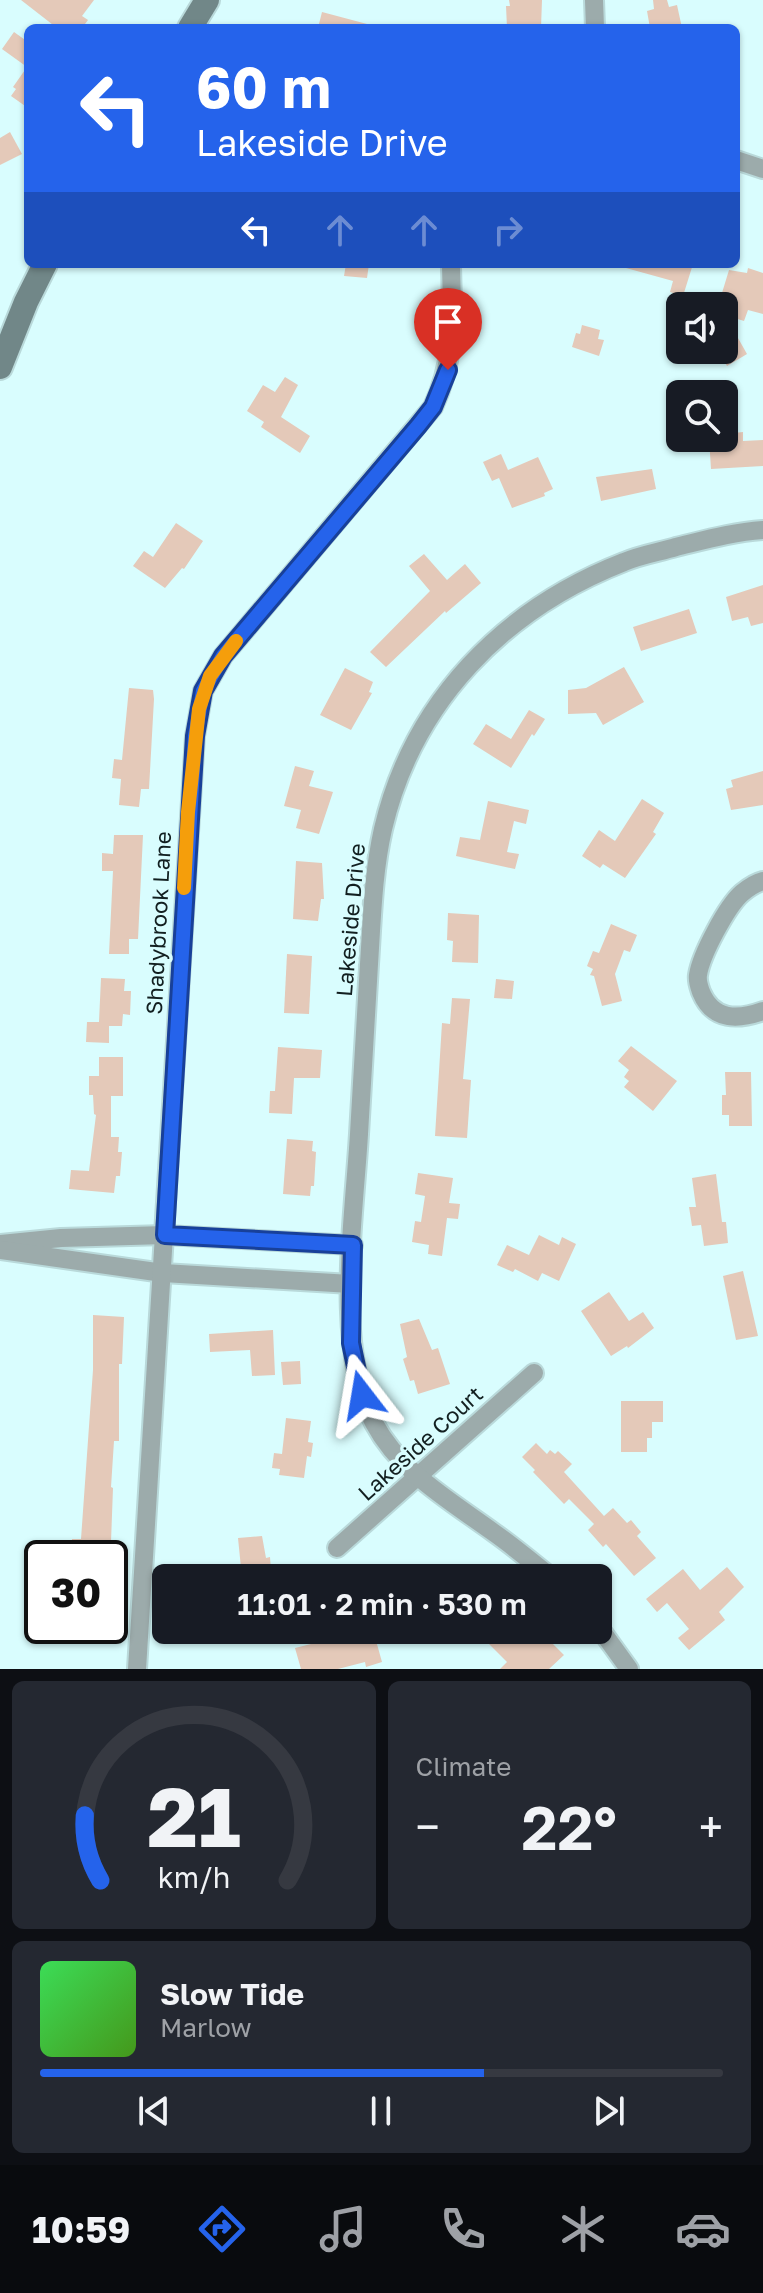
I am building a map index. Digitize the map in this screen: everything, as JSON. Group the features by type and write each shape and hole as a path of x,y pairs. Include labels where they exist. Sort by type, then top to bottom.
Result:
{"main road":[{"path":"192,24 207,0"},
{"path":"0,367 43,268"}],"street":[{"path":"594,0 595,24"},
{"path":"740,161 763,169"},
{"name":"Shadybrook Lane","path":"137,1669 163,1273 188,812 195,736 203,691 223,656 433,407 451,355 451,268"},
{"name":"Lakeside Drive","path":"534,1564 418,1478 390,1447 374,1423 362,1395 351,1343 351,1284 377,861 392,796 419,735 467,666 504,630 573,585 627,560 713,537 763,530"},
{"path":"763,881 740,895 721,923 700,966 697,982 712,1010 723,1016 739,1017 763,1011"},
{"path":"0,1244 61,1238 165,1235 353,1245"},
{"path":"0,1250 163,1273 351,1284"},
{"name":"Lakeside Court","path":"337,1548 534,1373"},
{"path":"611,1644 629,1669"}],"building":[{"path":"21,0 94,0 82,16 88,20 85,24 52,24"},
{"path":"509,0 542,0 541,24 507,24 506,6 510,6"},
{"path":"653,0 667,0 669,7 677,5 681,24 649,24 647,11 654,9"},
{"path":"322,12 367,24 319,24"},
{"path":"14,32 24,39 24,65 2,49"},
{"path":"24,71 24,105 11,96 16,89 13,87"},
{"path":"10,132 22,154 0,165 0,138"},
{"path":"345,268 368,268 367,278 344,276"},
{"path":"626,268 692,268 684,292 670,292 673,281"},
{"path":"748,268 763,273 763,314 748,310 744,321 738,319 738,292 722,292 729,270 747,273"},
{"path":"582,325 600,330 598,339 604,340 599,356 572,347"},
{"path":"738,338 747,354 738,359"},
{"path":"285,377 298,385 281,417 310,436 300,453 261,427 264,422 247,411 263,385 275,392"},
{"path":"743,432 743,441 763,440 763,466 711,469 710,452 738,452 738,433"},
{"path":"501,454 508,470 538,457 553,489 544,493 545,496 512,508 499,478 492,481 483,462"},
{"path":"652,469 656,489 601,501 596,477"},
{"path":"176,523 203,541 184,569 165,588 133,566 144,551 153,557"},
{"path":"424,554 447,580 465,564 481,583 445,611 386,667 370,652 430,591 409,566"},
{"path":"763,585 763,623 751,626 748,617 732,621 726,597"},
{"path":"689,609 697,633 641,651 633,627"},
{"path":"624,667 644,702 603,725 596,713 568,714 568,690 586,688"},
{"path":"345,668 373,682 369,692 372,693 351,730 320,715"},
{"path":"129,688 153,690 154,699 149,789 141,789 139,807 119,805 121,779 112,778 114,759 122,760"},
{"path":"529,710 545,719 511,768 473,744 486,724 511,739"},
{"path":"295,766 314,771 309,786 333,792 319,834 296,828 301,810 284,806"},
{"path":"763,771 763,805 731,810 726,789 733,787 731,780"},
{"path":"642,799 664,813 653,832 656,834 625,878 603,864 600,868 582,856 599,830 615,841"},
{"path":"488,801 529,810 526,824 514,821 507,852 519,854 515,869 456,856 460,837 480,840"},
{"path":"114,835 143,835 138,939 129,939 129,954 109,954 113,871 102,871 102,853 113,854"},
{"path":"296,861 322,863 324,899 321,899 318,921 293,919"},
{"path":"448,913 479,915 478,963 452,962 453,941 447,940"},
{"path":"611,924 637,935 630,952 624,950 615,974 622,1001 602,1006 594,976 590,975 593,969 587,966 593,951 599,953"},
{"path":"287,954 312,956 309,1014 284,1013"},
{"path":"101,978 125,979 124,991 131,991 130,1015 123,1014 122,1026 109,1026 109,1043 86,1042 87,1022 99,1022"},
{"path":"496,979 514,981 512,999 494,998"},
{"path":"452,998 470,999 463,1079 471,1080 467,1138 435,1136 442,1023 450,1024"},
{"path":"631,1046 677,1081 653,1111 624,1087 629,1081 624,1077 629,1070 618,1061"},
{"path":"278,1047 322,1050 320,1078 294,1078 292,1114 269,1113 270,1091 275,1091"},
{"path":"99,1057 123,1057 123,1096 111,1096 111,1137 119,1137 118,1152 122,1152 120,1176 116,1176 114,1193 69,1189 71,1170 89,1171 96,1115 93,1095 89,1095 89,1076 99,1076"},
{"path":"725,1072 751,1072 752,1126 729,1126 729,1115 722,1115 722,1095 726,1095"},
{"path":"287,1139 313,1141 312,1151 316,1152 314,1186 311,1186 310,1196 283,1194"},
{"path":"418,1173 453,1178 449,1203 460,1204 458,1219 447,1218 442,1256 428,1254 429,1245 412,1242 415,1221 421,1222 425,1196 415,1194"},
{"path":"716,1174 728,1243 704,1246 701,1225 692,1226 689,1207 696,1207 692,1178"},
{"path":"539,1235 559,1245 562,1237 576,1244 559,1281 542,1273 538,1281 515,1269 513,1272 497,1265 507,1245 529,1255"},
{"path":"743,1271 758,1336 736,1340 723,1276"},
{"path":"609,1292 629,1321 643,1312 654,1328 628,1348 611,1356 581,1311"},
{"path":"93,1315 124,1317 122,1364 119,1364 119,1441 114,1441 111,1487 111,1540 72,1540 81,1539 93,1370"},
{"path":"419,1319 432,1350 438,1348 450,1384 418,1394 403,1359 407,1357 400,1324"},
{"path":"273,1330 275,1375 252,1376 250,1350 210,1352 209,1334"},
{"path":"300,1361 301,1384 283,1385 281,1362"},
{"path":"621,1401 663,1401 663,1422 652,1422 652,1438 647,1438 647,1452 621,1452"},
{"path":"286,1418 311,1421 308,1442 313,1443 311,1457 307,1456 304,1478 279,1475 280,1469 272,1468 274,1453 282,1454"},
{"path":"536,1443 547,1454 550,1450 555,1454 558,1451 572,1464 564,1472 604,1516 613,1508 627,1523 631,1520 641,1532 637,1536 656,1558 634,1576 606,1544 603,1547 588,1530 594,1524 569,1499 564,1504 522,1457"},
{"path":"262,1536 266,1558 270,1557 270,1564 241,1564 238,1538"},
{"path":"727,1567 744,1587 719,1612 725,1620 689,1650 678,1638 689,1629 667,1603 657,1612 646,1599 683,1569 700,1590"},
{"path":"311,1644 377,1644 382,1662 366,1667 365,1662 338,1669 301,1669 295,1648"},
{"path":"489,1644 553,1644 564,1655 549,1669 500,1669 507,1662"}],"slow traffic":[{"path":"184,888 199,709 210,676 236,641"}],"route":[{"path":"362,1395 351,1343 353,1245 165,1235 188,812 199,709 210,676 223,656 433,407 448,370"}]}
